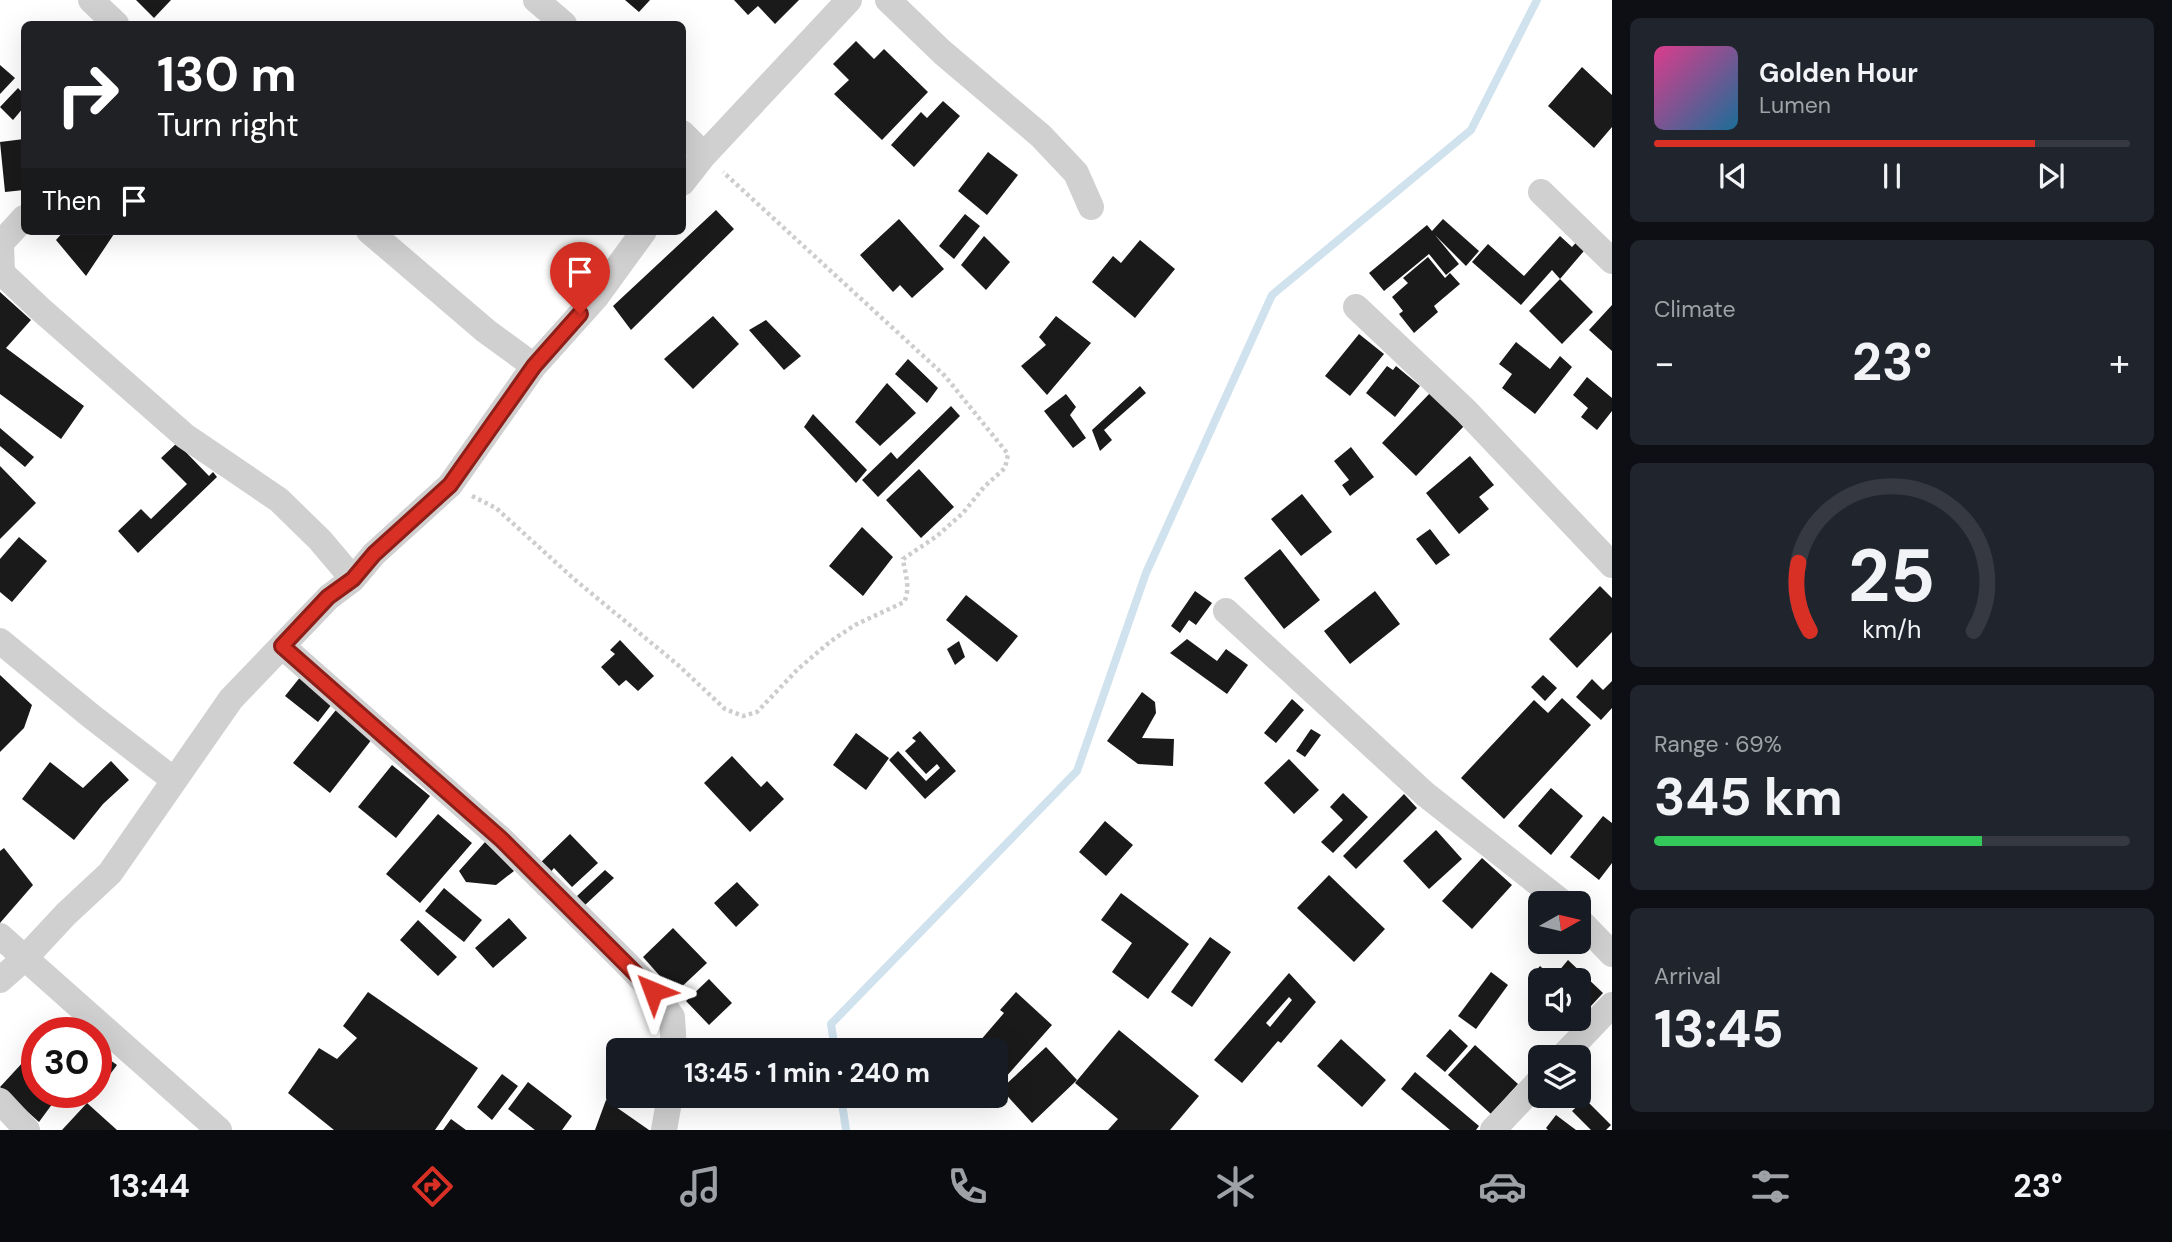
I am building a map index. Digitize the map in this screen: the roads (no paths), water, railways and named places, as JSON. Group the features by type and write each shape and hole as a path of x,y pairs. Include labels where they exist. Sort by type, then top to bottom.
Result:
{"street":[{"path":"91,0 113,21"},
{"path":"536,0 561,21"},
{"path":"686,178 704,155 849,0"},
{"path":"888,0 942,52 1041,136 1076,173 1091,207"},
{"path":"686,137 704,155"},
{"path":"1541,192 1612,261"},
{"path":"21,221 1,243 1,272 185,436 279,500 320,540 353,579"},
{"path":"374,235 486,331 534,366"},
{"path":"0,980 110,873 231,699 328,597 353,579 374,554 450,485 534,366 596,297 641,235"},
{"path":"1356,307 1466,411 1612,565"},
{"path":"1226,611 1425,794 1548,891"},
{"path":"0,641 174,780"},
{"path":"282,646 501,839 624,961 653,991 672,1017 673,1038"},
{"path":"1591,932 1612,954"},
{"path":"0,936 219,1130"},
{"path":"1574,1045 1612,1005"},
{"path":"1493,1130 1528,1093"},
{"path":"0,1101 27,1130"},
{"path":"664,1130 668,1108"}],"waterway":[{"path":"833,1038 831,1024 1077,771 1146,573 1272,295 1471,130 1537,0"},
{"path":"843,1108 846,1130"}]}
